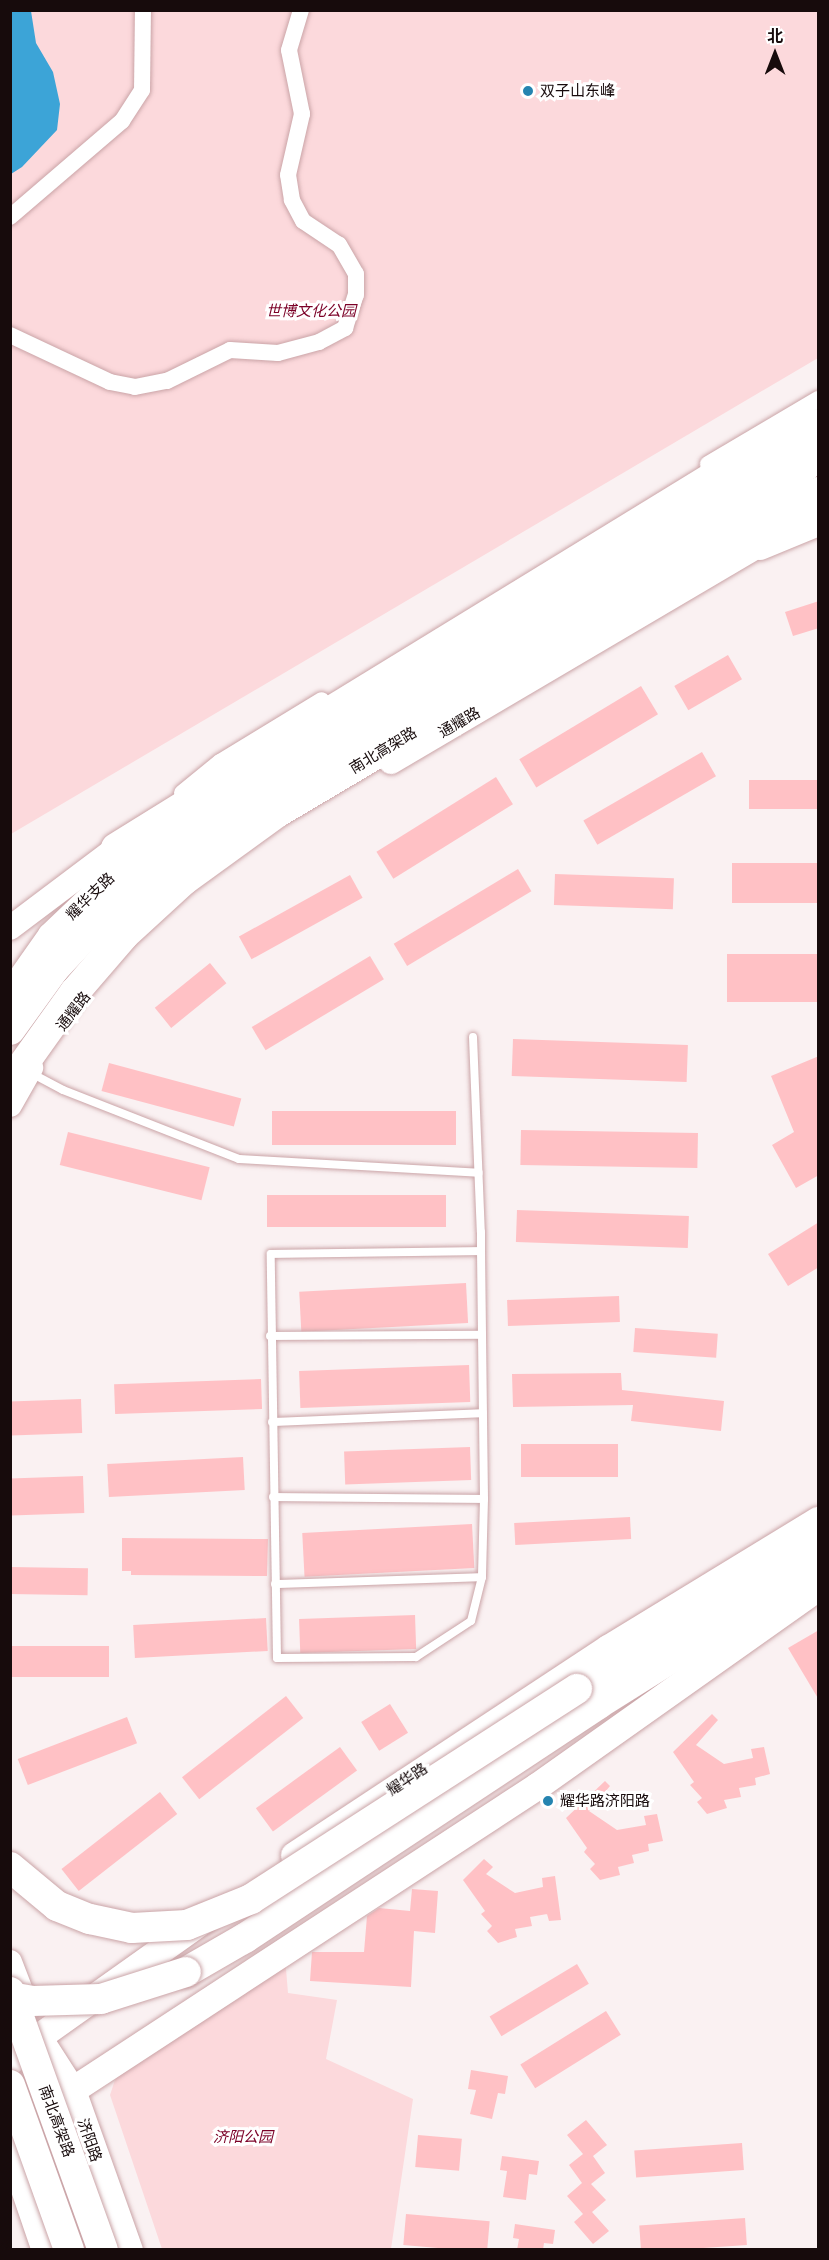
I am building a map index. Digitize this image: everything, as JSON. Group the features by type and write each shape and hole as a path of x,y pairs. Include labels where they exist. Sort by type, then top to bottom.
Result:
{"highway":[{"path":"116,848 234,775 331,711 713,477 819,424"},
{"name":"南北高架路","path":"10,1030 54,969 108,911 166,858 268,790 819,458"},
{"name":"南北高架路","path":"19,1077 75,992 124,934 184,880 278,812 819,492"},
{"path":"760,545 819,520"},
{"path":"190,821 234,775"},
{"path":"10,1997 32,2001 101,1999 186,1972 245,1938 819,1537"},
{"path":"10,1867 30,1887 57,1906 90,1919 132,1928 187,1925 251,1899 587,1697 819,1566"},
{"name":"南北高架路","path":"10,1992 103,2250"},
{"name":"南北高架路","path":"10,2085 69,2250"}],"main road":[{"name":"耀华路","path":"10,2061 38,2037 249,1884 425,1766 819,1520"},
{"path":"10,2122 72,2090 537,1786 819,1587"},
{"name":"济阳路","path":"38,2037 72,2090 129,2250"},
{"path":"10,2148 45,2250"}],"street":[{"path":"10,217 122,121 142,90 146,54 143,10"},
{"path":"10,335 110,382 135,387 167,381 230,350 278,353 319,342 345,328 356,295 356,274 339,245 303,221 292,200 288,175 302,114 288,50 302,10"},
{"path":"10,928 116,848 220,762 819,399"},
{"path":"190,821 338,726 819,440"},
{"name":"通耀路","path":"19,1077 75,1005 129,946 185,894 244,849 819,511"},
{"name":"耀华支路","path":"10,992 50,935 82,903 118,870 190,821"},
{"path":"10,1105 19,1077"},
{"path":"10,1962 38,2037"}],"lane":[{"path":"473,1037 482,1251 484,1499 482,1577 471,1621 416,1657 277,1658 270,1336 271,1254 482,1251"},
{"path":"19,1077 63,1090 239,1160 479,1173"},
{"path":"270,1336 482,1335"},
{"path":"272,1422 483,1413"},
{"path":"273,1497 484,1499"},
{"path":"275,1584 482,1577"}],"green space":[{"name":"世博文化公园","path":"10,11 818,11 818,358 11,834"},
{"name":"济阳公园","path":"285,1957 288,1993 337,2000 326,2059 413,2099 391,2249 162,2249 110,2095 116,2077"}],"water":[{"path":"11,10 31,11 36,43 53,72 60,104 57,130 22,167 11,174"}],"building":[{"path":"819,601 819,628 793,636 785,612"},
{"path":"728,655 742,679 688,710 674,686"},
{"path":"641,686 658,714 536,787 519,759"},
{"path":"702,752 716,776 597,845 583,820"},
{"path":"496,777 513,804 393,879 376,852"},
{"path":"749,780 818,780 818,809 749,809"},
{"path":"732,863 818,863 818,903 732,903"},
{"path":"518,869 531,891 407,966 394,944"},
{"path":"555,874 674,878 673,909 554,905"},
{"path":"350,875 363,898 252,959 239,937"},
{"path":"727,954 818,954 818,1002 727,1002"},
{"path":"370,956 384,979 266,1050 252,1027"},
{"path":"210,963 226,983 171,1028 155,1008"},
{"path":"513,1039 688,1045 687,1082 512,1076"},
{"path":"819,1056 819,1175 796,1188 772,1145 794,1132 771,1076"},
{"path":"109,1063 241,1098 234,1126 101,1091"},
{"path":"272,1111 456,1111 456,1145 272,1145"},
{"path":"521,1130 698,1133 697,1168 520,1165"},
{"path":"68,1132 210,1167 201,1200 60,1165"},
{"path":"267,1195 446,1195 446,1227 267,1227"},
{"path":"517,1210 689,1216 688,1248 516,1242"},
{"path":"819,1222 819,1267 788,1286 768,1254"},
{"path":"466,1283 468,1323 301,1332 299,1292"},
{"path":"619,1296 620,1322 508,1326 507,1300"},
{"path":"635,1328 718,1334 716,1358 633,1352"},
{"path":"469,1365 470,1402 300,1408 299,1371"},
{"path":"621,1373 622,1390 724,1401 721,1431 631,1421 633,1405 513,1407 512,1374"},
{"path":"261,1379 262,1409 115,1414 114,1384"},
{"path":"81,1399 82,1433 11,1435 10,1401"},
{"path":"521,1444 618,1444 618,1477 521,1477"},
{"path":"470,1447 471,1480 345,1484 344,1451"},
{"path":"243,1457 245,1490 109,1497 107,1464"},
{"path":"83,1476 84,1513 11,1516 10,1479"},
{"path":"630,1517 631,1539 515,1545 514,1523"},
{"path":"472,1524 474,1568 305,1577 302,1533"},
{"path":"122,1538 268,1539 267,1576 131,1575 131,1571 122,1571"},
{"path":"10,1567 88,1568 88,1595 10,1594"},
{"path":"415,1615 416,1649 300,1653 299,1619"},
{"path":"266,1618 268,1651 135,1658 133,1625"},
{"path":"819,1630 819,1700 788,1648"},
{"path":"10,1646 109,1646 109,1677 10,1677"},
{"path":"286,1696 303,1718 199,1799 182,1777"},
{"path":"390,1704 408,1733 379,1751 361,1722"},
{"path":"712,1714 718,1720 696,1745 724,1764 753,1758 751,1749 764,1747 770,1774 755,1778 756,1785 739,1788 741,1797 724,1800 727,1808 707,1814 697,1802 702,1798 690,1785 694,1782 673,1752"},
{"path":"127,1717 137,1743 28,1785 18,1759"},
{"path":"340,1747 357,1770 273,1832 256,1808"},
{"path":"605,1781 610,1786 589,1811 617,1830 646,1825 644,1816 657,1814 663,1841 648,1844 649,1851 632,1855 634,1863 618,1867 620,1875 600,1880 590,1869 595,1864 584,1852 587,1848 566,1818"},
{"path":"160,1792 177,1814 79,1891 61,1869"},
{"path":"484,1859 493,1867 486,1874 515,1893 543,1887 542,1878 555,1876 561,1920 549,1921 547,1914 530,1917 532,1926 515,1929 517,1937 498,1943 487,1931 492,1926 481,1914 485,1911 463,1880"},
{"path":"412,1889 438,1891 435,1933 414,1931 411,1987 310,1981 312,1952 364,1952 367,1916 379,1908 410,1911"},
{"path":"577,1964 589,1984 501,2036 490,2017"},
{"path":"606,2011 621,2035 535,2088 520,2065"},
{"path":"471,2070 508,2076 505,2094 498,2093 492,2119 470,2114 476,2090 468,2089"},
{"path":"586,2120 607,2145 593,2156 605,2173 591,2184 606,2200 592,2212 609,2231 593,2244 574,2222 583,2214 567,2196 582,2183 569,2165 583,2154 567,2135"},
{"path":"418,2135 462,2139 459,2171 415,2167"},
{"path":"742,2143 744,2170 636,2177 634,2151"},
{"path":"502,2156 539,2161 537,2175 529,2174 526,2200 503,2197 507,2171 500,2170"},
{"path":"406,2214 490,2221 487,2250 403,2245"},
{"path":"745,2218 747,2245 641,2250 639,2225"},
{"path":"515,2224 555,2230 553,2244 544,2243 543,2250 517,2250 519,2239 513,2238"}],"place":[{"name":"双子山东峰","path":"528,91"},
{"name":"耀华路济阳路","path":"548,1801"}]}
